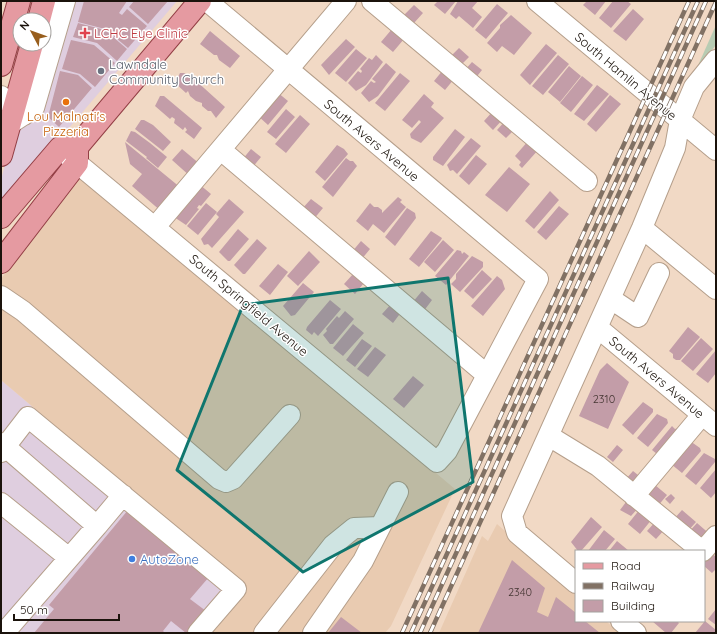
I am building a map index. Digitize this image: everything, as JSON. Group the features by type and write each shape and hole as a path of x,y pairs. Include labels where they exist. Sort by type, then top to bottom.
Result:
{"main road":[{"path":"1,65 19,1"},
{"path":"41,12 44,1"},
{"path":"1,217 71,153 200,1"},
{"path":"1,155 12,110 30,52"},
{"path":"1,262 71,153"}],"street":[{"path":"12,110 34,108 65,1"},
{"name":"South Avers Avenue","path":"207,1 538,279 487,375"},
{"path":"156,227 346,1"},
{"path":"372,1 587,181"},
{"name":"South Hamlin Avenue","path":"537,1 716,150"},
{"path":"575,582 518,534 512,516 642,228 675,148 680,120 694,87 716,60"},
{"path":"221,150 487,375"},
{"name":"South Springfield Avenue","path":"71,153 156,227 437,462 447,451 487,375"},
{"path":"642,228 716,289"},
{"path":"611,299 638,316 659,273"},
{"path":"1,296 23,311 219,479 226,482 232,479 290,415"},
{"name":"South Avers Avenue","path":"598,328 709,420"},
{"path":"97,526 2,447 28,417 236,589 198,633"},
{"path":"634,496 709,420"},
{"path":"549,436 598,466 702,550"},
{"path":"313,633 363,561 398,492"},
{"path":"4,633 123,495"},
{"path":"1,503 69,558"},
{"path":"264,633 333,545 354,528 380,527"},
{"path":"704,550 716,536"}],"highlighted area":[{"path":"448,278 473,482 303,572 177,470 243,305"}],"shaded area":[{"path":"75,1 177,1 63,135 48,149 6,197 2,199 1,180 13,134 35,118"},
{"path":"79,173 455,489 391,626 385,633 205,633 245,586 1,380 1,279"},
{"path":"1,380 245,587 205,633 1,633"},
{"path":"497,524 575,593 575,622 607,622 619,633 439,633 482,536 488,541"}],"green space":[{"path":"716,25 716,45 696,70"}],"building":[{"path":"84,1 127,1 119,13 122,15 127,9 147,26 128,48 105,29 78,22"},
{"path":"134,1 168,1 148,24 129,7"},
{"path":"438,1 456,1 445,14 434,5"},
{"path":"458,1 478,1 472,8 482,17 473,28 459,16 456,19 450,14"},
{"path":"587,1 606,1 595,15 583,5"},
{"path":"613,1 627,1 631,4 611,28 599,18"},
{"path":"497,4 508,13 486,39 475,30"},
{"path":"414,5 423,13 414,23 404,15"},
{"path":"633,9 644,19 626,41 613,31"},
{"path":"511,15 532,33 514,55 502,46 497,52 487,43 500,28 500,25"},
{"path":"78,23 105,30 127,49 117,61 97,43 73,37"},
{"path":"392,29 404,39 393,52 381,42"},
{"path":"210,31 240,56 230,68 219,60 217,55 214,55 200,44"},
{"path":"346,39 355,47 329,75 321,65"},
{"path":"71,40 94,45 115,63 95,87 80,74 62,69"},
{"path":"546,44 557,53 530,85 520,75"},
{"path":"459,48 469,57 459,67 449,58"},
{"path":"356,49 367,58 346,82 335,73"},
{"path":"376,55 383,62 366,85 356,91 348,83 358,71 361,73 362,71 360,69 369,58 372,60"},
{"path":"558,55 569,64 543,95 532,86"},
{"path":"472,62 482,70 474,80 464,71"},
{"path":"386,63 396,72 378,96 369,102 361,93 371,81 374,83 376,82 372,79"},
{"path":"569,66 581,76 560,102 548,92"},
{"path":"443,70 454,79 445,90 434,81"},
{"name":"Lou Malnati's Pizzeria","path":"60,71 78,75 92,88 59,127 48,117"},
{"path":"180,73 184,73 194,79 225,107 216,118 211,111 208,111 202,106 202,103 196,101 190,96 188,91 186,93 175,83"},
{"path":"400,73 410,81 385,111 375,103"},
{"path":"582,76 593,85 571,112 560,103"},
{"path":"597,85 609,94 584,121 574,114"},
{"path":"277,92 288,101 268,125 257,115"},
{"path":"424,94 434,103 431,107 444,118 421,143 411,138 410,134 421,122 419,120 412,128 402,120"},
{"path":"610,95 621,104 596,132 587,124"},
{"path":"160,96 164,96 202,128 194,139 185,132 187,130 185,127 183,130 174,123 175,119 172,117 170,119 155,106"},
{"path":"286,109 295,117 276,139 267,132"},
{"path":"493,111 503,119 493,130 484,121"},
{"path":"300,115 310,124 286,153 275,144"},
{"path":"141,120 153,125 171,142 163,151 135,129"},
{"path":"506,120 516,128 506,138 497,130"},
{"path":"455,129 465,137 443,166 433,160 433,157"},
{"path":"131,131 135,132 167,157 158,168 146,158 147,157 126,141"},
{"path":"471,138 481,146 457,174 453,170 450,171 447,165"},
{"path":"529,140 539,149 522,168 519,165 521,162 515,156"},
{"path":"125,142 181,188 162,212 132,186 142,174 130,164"},
{"path":"337,145 344,149 348,154 325,181 315,172"},
{"path":"182,149 201,165 191,177 172,160"},
{"path":"251,149 261,157 252,168 242,160"},
{"path":"476,155 487,164 469,185 459,176"},
{"path":"346,158 353,161 357,166 333,197 322,187"},
{"path":"509,167 530,184 507,212 485,195"},
{"path":"199,184 211,194 201,206 199,205 197,208 199,209 186,225 174,217"},
{"path":"550,191 559,200 534,229 525,221"},
{"path":"398,197 402,200 400,202 406,207 384,233 373,224 368,231 356,221 370,203 374,207 378,207 382,210 382,213"},
{"path":"229,199 244,212 212,248 208,244 204,245 201,239 219,217 216,214"},
{"path":"311,199 323,208 313,220 301,210"},
{"path":"206,203 217,212 198,235 187,226"},
{"path":"559,206 569,214 546,240 537,232"},
{"path":"407,208 415,213 416,218 395,246 385,237"},
{"path":"238,229 249,239 230,261 228,261 219,252"},
{"path":"431,231 442,238 419,267 409,259"},
{"path":"257,239 267,248 245,274 243,274 234,265"},
{"path":"443,240 454,250 435,272 424,262"},
{"path":"361,241 370,249 361,260 351,253"},
{"path":"457,250 461,251 462,254 464,252 469,256 446,285 435,276"},
{"path":"309,251 320,262 298,286 287,276"},
{"path":"472,256 483,262 483,267 460,292 451,284 456,279 456,274"},
{"path":"278,264 288,272 270,295 259,286"},
{"path":"482,270 492,279 473,299 464,291"},
{"path":"354,273 364,283 355,294 344,284"},
{"path":"497,276 502,280 505,289 483,316 471,306"},
{"path":"303,283 314,292 295,315 291,316 283,306"},
{"path":"422,291 432,300 423,312 412,303"},
{"path":"330,300 341,309 318,336 314,332 312,335 306,330 307,327"},
{"path":"392,303 402,311 393,323 382,314"},
{"path":"345,311 354,319 333,344 330,344 323,335 337,316 339,318"},
{"path":"353,324 364,333 343,356 333,348"},
{"path":"688,327 700,337 680,360 676,360 673,358 673,354 669,351"},
{"path":"701,338 713,349 693,371 681,361"},
{"path":"362,339 372,346 355,367 346,360"},
{"path":"375,347 386,355 368,377 357,369"},
{"path":"716,350 716,373 708,383 696,374"},
{"path":"607,363 629,382 608,429 579,416 600,370"},
{"path":"413,376 424,385 404,408 393,399"},
{"path":"643,402 653,409 653,412 633,435 622,425"},
{"path":"657,414 667,419 668,423 648,447 637,438"},
{"path":"672,426 675,429 678,428 662,458 652,450"},
{"path":"690,441 700,448 701,451 682,473 671,464"},
{"path":"617,445 623,450 613,462 607,457"},
{"path":"704,453 715,459 715,462 696,485 685,476"},
{"path":"716,469 716,492 711,498 700,488"},
{"path":"633,471 643,479 635,488 625,480"},
{"path":"655,485 667,495 657,507 645,497"},
{"path":"671,494 675,498 670,504 665,499"},
{"path":"629,498 639,507 631,516 620,510"},
{"path":"640,509 652,519 640,534 628,524"},
{"path":"128,510 209,577 190,599 206,611 188,633 171,621 163,631 165,633 34,633 54,609 49,605"},
{"path":"682,510 696,522 687,532 673,520"},
{"path":"591,517 602,527 582,550 577,550 571,542"},
{"path":"656,521 665,529 656,539 647,531"},
{"path":"697,523 712,536 703,546 688,533"},
{"path":"604,530 615,539 606,550 589,550"},
{"path":"617,541 628,550 610,550"},
{"path":"711,552 716,557 716,569 712,573 705,567 705,560"},
{"path":"512,560 545,588 537,612 548,617 556,597 575,612 575,622 586,622 600,633 478,633"},
{"path":"716,609 716,625 708,619"},
{"path":"341,617 362,633 328,633"},
{"path":"705,621 716,630 716,633 695,633"},
{"path":"653,622 679,623 671,633 666,633"}],"railway":[{"path":"402,633 689,1"},
{"path":"411,633 698,1"},
{"path":"420,633 706,1"},
{"path":"430,633 716,2"}],"place":[{"name":"LCHC Eye Clinic","path":"85,33"},
{"name":"Lawndale Community Church","path":"101,71"},
{"name":"Lou Malnati's Pizzeria","path":"66,102"},
{"name":"AutoZone","path":"132,559"}]}
